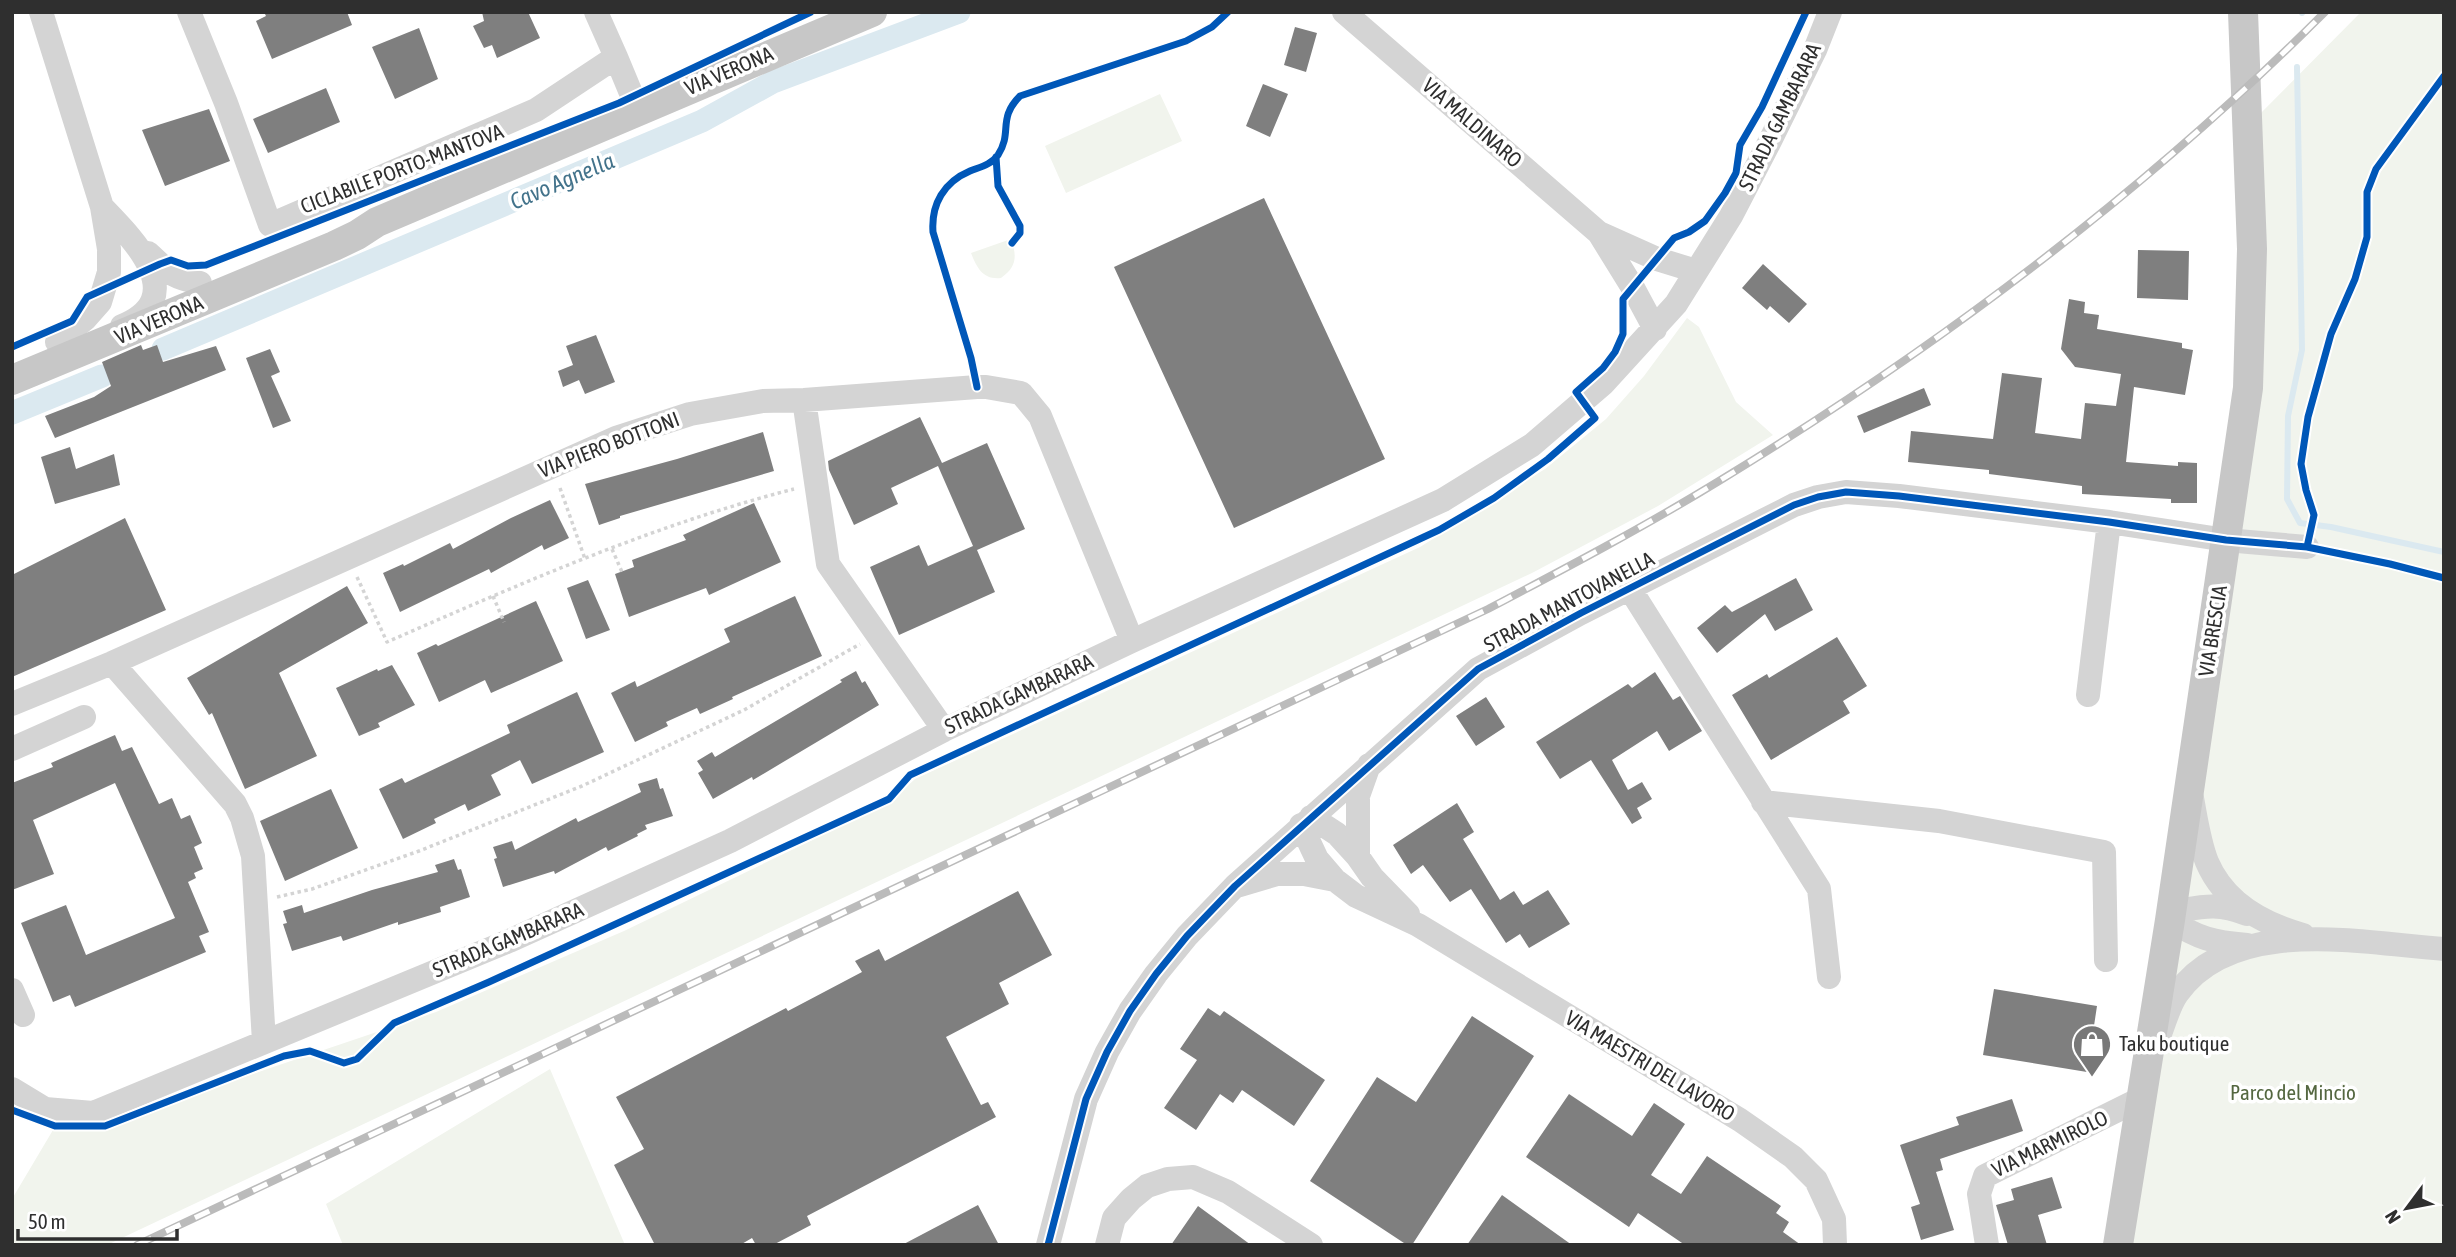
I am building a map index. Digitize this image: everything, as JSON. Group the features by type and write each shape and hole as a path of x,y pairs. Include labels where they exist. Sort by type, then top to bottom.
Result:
{"main road":[{"name":"VIA VERONA","path":"820,33 846,12"},
{"name":"VIA VERONA","path":"13,373 303,259 357,235 377,222 872,12"},
{"name":"VIA BRESCIA","path":"2118,1245 2248,388 2252,249 2244,12"},
{"name":"VIA VERONA","path":"13,373 57,342 141,310 296,241 349,226 377,222"}],"street":[{"path":"41,12 102,207 109,249 109,272 100,302 85,319 57,342"},
{"path":"189,12 226,103 270,225 536,110 616,57"},
{"path":"596,12 638,110"},
{"name":"VIA MALDINARO","path":"1344,12 1599,233 1657,259 1696,271"},
{"name":"STRADA GAMBARARA","path":"12,1089 45,1109 93,1113 509,942 730,841 944,730 1132,640 1443,500 1532,445 1602,384 1676,303 1731,216 1815,50 1830,12"},
{"path":"102,207 167,273 200,283"},
{"name":"VIA MALDINARO","path":"1599,233 1655,329"},
{"path":"109,272 120,296 141,310 156,289 154,276 131,238"},
{"name":"VIA VERONA","path":"13,373 127,324 141,310 279,263 303,259"},
{"name":"VIA PIERO BOTTONI","path":"12,704 112,663 616,438 690,414 763,401 986,387 1021,394 1041,416 1132,640"},
{"path":"804,400 828,564 944,730"},
{"name":"STRADA MANTOVANELLA","path":"1048,1245 1086,1099 1107,1052 1130,1011 1156,974 1187,936 1235,886 1478,669 1581,612 1794,505 1846,492 2109,522 2226,540 2307,547"},
{"path":"2088,695 2109,522"},
{"path":"1630,589 1819,889 1829,977"},
{"path":"112,663 235,804 242,818 253,856 264,1042"},
{"path":"12,749 84,717"},
{"path":"1358,857 1358,796 1370,764"},
{"path":"2189,781 2207,863 2228,893 2258,919"},
{"path":"1763,802 1939,821 2104,852 2106,960"},
{"path":"1306,821 1337,834 1372,877 1418,925"},
{"path":"1306,821 1317,859 1335,880 1356,896 1418,925"},
{"path":"1235,886 1277,874 1304,874 1335,880"},
{"path":"2170,916 2207,905 2232,908 2277,928 2317,939"},
{"path":"2170,916 2193,935 2213,942 2250,946 2317,939 2444,949"},
{"name":"VIA MAESTRI DEL LAVORO","path":"1418,925 1740,1120 1793,1157 1816,1180 1834,1219 1835,1245"},
{"path":"2147,1065 2176,995 2213,961 2250,946"},
{"path":"12,990 23,1014"},
{"name":"VIA MARMIROLO","path":"1987,1245 1979,1194 1984,1176 2140,1100"},
{"path":"1107,1245 1114,1218 1147,1186 1168,1179 1193,1177 1228,1192 1311,1245"}],"path":[{"path":"552,467 585,559"},
{"path":"348,557 387,642 612,549 728,508 816,485"},
{"path":"612,549 622,572"},
{"path":"493,596 504,622"},
{"path":"269,898 312,889 418,852 582,786 744,710 857,646"}],"green space":[{"name":"Parco del Mincio","path":"2361,12 2444,12 2444,1245 2119,1245 2239,445 2248,126"},
{"path":"1160,94 1182,141 1066,193 1045,146"},
{"path":"1011,239 1015,256 1010,270 1001,278 985,275 978,268 971,253"},
{"path":"1687,318 1699,327 1736,402 1773,435 1658,506 1532,573 107,1245 12,1245 12,1199 53,1130 104,1129 176,1100 436,1012 624,931 889,803 915,779 1420,547 1545,469 1606,419 1644,376"},
{"path":"550,1069 625,1245 343,1245 326,1204"}],"building":[{"path":"264,12 347,12 352,25 272,59 256,21 266,16"},
{"path":"482,12 528,12 540,38 497,58 492,45 484,48 473,26 484,21"},
{"path":"1295,27 1317,33 1306,72 1284,65"},
{"path":"419,28 438,79 395,99 372,47"},
{"path":"1263,84 1288,94 1270,137 1246,126"},
{"path":"326,88 340,122 268,153 253,119"},
{"path":"209,109 230,161 165,186 142,130"},
{"path":"1264,198 1385,459 1234,528 1114,267"},
{"path":"2138,250 2189,251 2188,300 2137,298"},
{"path":"1763,264 1807,304 1789,323 1770,306 1767,310 1742,288"},
{"path":"2069,299 2085,302 2084,313 2099,315 2097,329 2182,343 2182,348 2193,350 2185,395 2134,387 2126,462 2178,466 2178,462 2197,463 2197,503 2082,494 2082,486 1989,474 1989,470 1908,462 1911,431 1993,439 2002,373 2042,378 2035,433 2081,439 2085,403 2116,406 2121,374 2075,367 2061,349"},
{"path":"596,335 615,382 585,394 579,380 563,387 558,371 573,365 566,346"},
{"path":"141,345 143,350 157,345 163,362 216,346 226,370 55,438 45,416 94,397 111,386 102,362"},
{"path":"270,349 280,372 271,376 291,421 273,428 246,358"},
{"path":"1924,388 1931,405 1864,433 1857,416"},
{"path":"920,417 942,463 987,443 1025,529 977,550 995,592 899,635 870,567 919,545 928,566 973,546 938,466 891,488 898,504 854,525 829,470 828,461"},
{"path":"763,432 774,471 620,516 599,525 585,484"},
{"path":"70,447 76,469 114,454 120,485 55,504 41,457"},
{"path":"550,500 569,538 544,550 542,545 491,573 489,569 400,612 383,573 403,564 404,566 450,543 453,549"},
{"path":"754,503 781,562 709,595 706,588 629,617 615,574 634,567 632,560 686,540 683,535"},
{"path":"125,518 166,610 12,677 12,575"},
{"path":"1796,578 1813,610 1775,631 1765,614 1717,653 1697,628 1725,605 1732,612"},
{"path":"588,580 610,630 586,639 567,588"},
{"path":"347,586 368,623 279,673 317,756 245,789 212,713 209,715 187,678"},
{"path":"795,596 822,656 700,714 697,708 666,722 668,726 635,742 611,693 635,681 637,687 730,642 724,629"},
{"path":"536,601 563,661 491,693 485,680 439,702 417,653"},
{"path":"1837,637 1867,686 1843,701 1850,713 1771,760 1732,695 1767,674 1769,678"},
{"path":"392,665 415,705 378,723 380,727 359,736 336,688"},
{"path":"856,671 879,705 753,780 752,777 713,799 698,773 703,770 697,761 712,752 715,757 842,682 840,680"},
{"path":"1655,672 1673,700 1680,696 1702,731 1669,751 1657,731 1612,760 1628,790 1642,782 1652,799 1637,808 1642,818 1632,824 1591,760 1560,779 1536,742 1628,684 1632,688"},
{"path":"577,692 604,752 532,784 520,760 491,775 501,795 468,811 465,804 434,819 436,823 403,839 379,789 402,778 405,783 510,733 507,725"},
{"path":"1486,697 1505,727 1476,746 1456,716"},
{"path":"115,735 122,751 132,747 159,804 172,798 181,819 190,815 202,843 194,847 203,869 194,873 196,878 188,882 209,932 199,936 206,952 75,1007 70,995 53,1002 21,923 66,905 86,955 175,918 115,783 33,820 54,874 12,890 12,783 53,767 51,763"},
{"path":"657,778 673,816 645,825 647,829 637,834 638,836 608,851 606,847 555,874 554,871 503,887 493,847 512,841 515,850 576,818 578,822 641,792 638,784"},
{"path":"331,789 358,848 285,881 260,821"},
{"path":"1457,803 1474,832 1463,839 1500,900 1514,891 1523,905 1548,890 1570,924 1529,948 1520,934 1506,943 1471,889 1450,902 1423,865 1411,874 1393,845"},
{"path":"454,859 458,870 461,869 470,897 440,907 441,912 398,925 398,922 343,941 341,936 292,951 283,924 287,923 283,911 302,905 304,913 438,872 435,865"},
{"path":"1018,891 1052,955 999,983 1009,1004 946,1037 981,1105 988,1102 996,1117 807,1216 811,1225 773,1245 756,1245 752,1238 740,1245 655,1245 614,1165 644,1149 616,1097 786,1008 788,1011 862,972 855,961 879,949 885,961"},
{"path":"1994,989 2097,1006 2087,1072 1983,1055"},
{"path":"1208,1008 1220,1016 1224,1011 1325,1080 1294,1126 1242,1090 1233,1103 1220,1094 1196,1130 1164,1108 1197,1060 1180,1049"},
{"path":"1472,1016 1534,1056 1412,1245 1407,1245 1310,1181 1377,1077 1416,1102"},
{"path":"1569,1094 1632,1136 1654,1103 1685,1124 1651,1175 1681,1194 1707,1156 1781,1206 1776,1213 1789,1222 1783,1232 1801,1245 1685,1245 1638,1213 1629,1227 1526,1157"},
{"path":"2012,1099 2023,1131 1940,1159 1943,1170 1936,1172 1954,1230 1921,1240 1911,1207 1920,1204 1900,1145 1959,1125 1956,1117"},
{"path":"2052,1177 2062,1208 2038,1215 2047,1245 2008,1245 1996,1205 2014,1200 2011,1189"},
{"path":"1502,1195 1572,1245 1467,1245"},
{"path":"978,1205 999,1245 902,1245"},
{"path":"1198,1206 1251,1245 1171,1245"}],"waterway":[{"name":"Cavo Agnella","path":"163,349 702,121 773,82 959,12"},
{"path":"2297,67 2302,350 2288,416 2287,499 2300,523 2331,527 2444,552"},
{"name":"Cavo Agnella","path":"12,413 102,376"}],"railway":[{"path":"137,1245 1488,609 1634,531 1800,430 1959,322 2111,205 2185,143 2325,12"}],"cycle path":[{"name":"CICLABILE PORTO-MANTOVA","path":"12,347 72,321 87,297 160,264 171,260 188,266 206,265 619,103 811,12"},
{"path":"977,387 971,358 933,232 934,212 941,195 953,181 989,163 998,155 1005,139 1009,112 1020,96 1186,41 1212,27 1228,12"},
{"path":"12,1110 55,1126 105,1126 284,1056 310,1051 344,1063 357,1059 394,1023 889,799 910,775 1439,530 1494,498 1548,459 1595,418 1576,392 1603,368 1615,352 1623,334 1623,299 1674,238 1705,221 1725,193 1736,173 1740,145 1762,107 1806,12"},
{"path":"2307,547 2314,515 2301,464 2308,417 2331,334 2355,279 2367,237 2367,192 2376,169 2444,76"},
{"path":"996,157 998,186 1020,226 1020,233 1012,243"},
{"path":"1048,1245 1086,1099 1107,1052 1130,1011 1156,974 1187,936 1235,886 1478,669 1581,613 1794,505 1846,492 1899,496 2109,522 2226,540 2307,547 2444,578"}],"place":[{"name":"Taku boutique","path":"2092,1078"}]}
